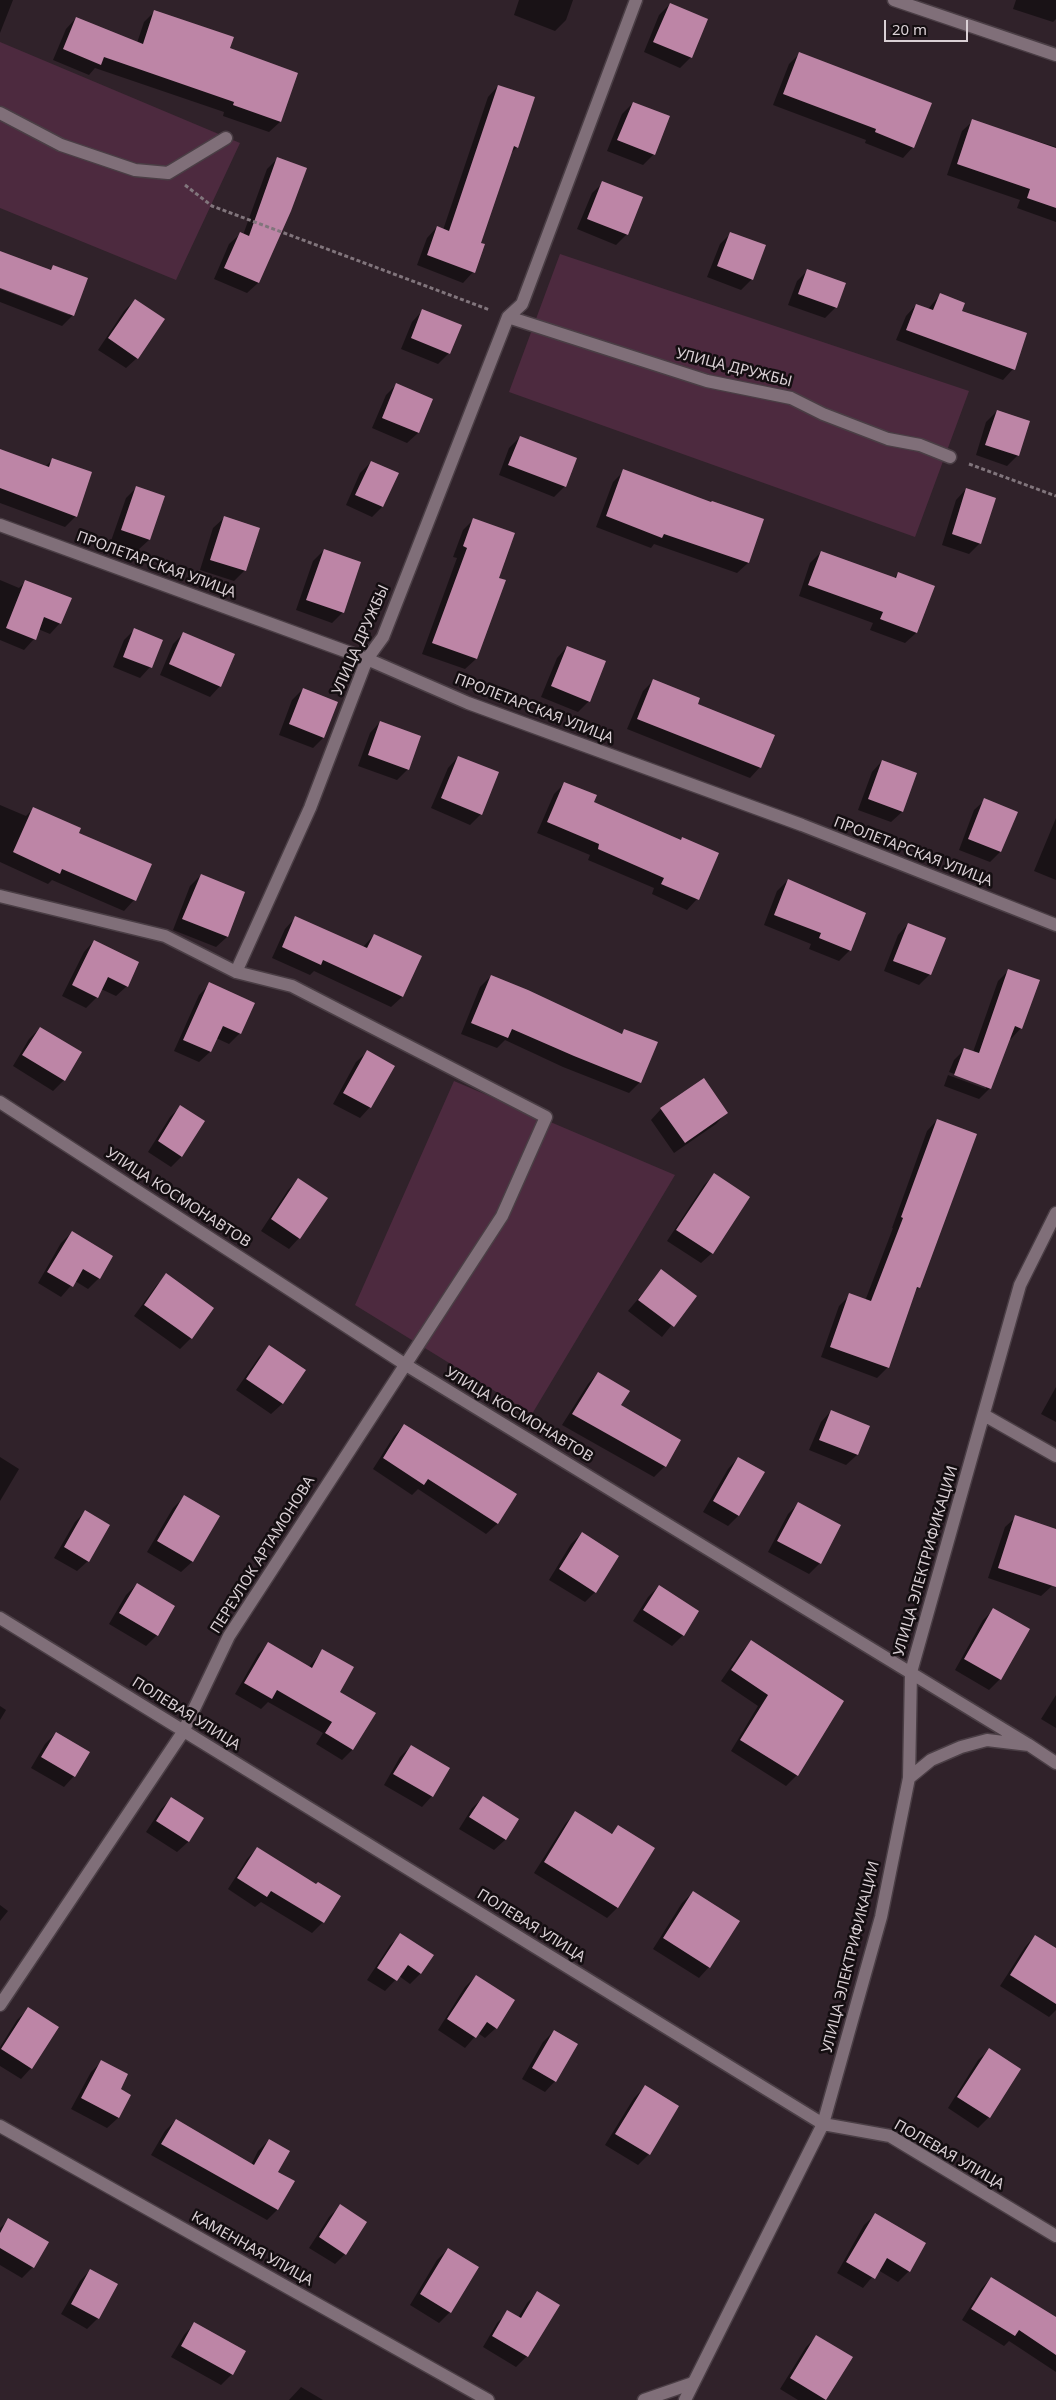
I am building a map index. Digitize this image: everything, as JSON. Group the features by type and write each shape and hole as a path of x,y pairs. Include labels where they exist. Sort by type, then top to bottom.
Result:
{"street":[{"name":"УЛИЦА ДРУЖБЫ","path":"236,972 310,808 366,660 382,637 508,317 522,304 636,0"},
{"path":"894,0 1056,54"},
{"path":"0,113 61,145 135,170 168,173 226,138"},
{"name":"УЛИЦА ДРУЖБЫ","path":"508,317 707,381 791,398 823,414 888,439 920,444 950,457"},
{"name":"ПРОЛЕТАРСКАЯ УЛИЦА","path":"0,526 366,660 468,703 802,825 1056,925"},
{"path":"0,896 165,936 236,972"},
{"name":"ПЕРЕУЛОК АРТАМОНОВА","path":"0,2005 184,1732 230,1636 502,1216 546,1117 292,986 236,972"},
{"name":"УЛИЦА КОСМОНАВТОВ","path":"0,1102 406,1366 911,1672 1056,1763"},
{"name":"УЛИЦА ЭЛЕКТРИФИКАЦИИ","path":"685,2400 823,2124 881,1917 909,1778 911,1672 1020,1285 1056,1213"},
{"path":"984,1415 1056,1456"},
{"name":"ПОЛЕВАЯ УЛИЦА","path":"0,1618 823,2124 890,2136 1056,2236"},
{"name":"УЛИЦА КОСМОНАВТОВ","path":"909,1778 931,1760 962,1746 987,1740 1029,1745"},
{"name":"КАМЕННАЯ УЛИЦА","path":"0,2126 488,2400"},
{"path":"644,2400 693,2383"}],"path":[{"path":"168,173 212,206 508,317"},
{"path":"950,457 1056,496"}],"shaded area":[{"path":"0,42 240,143 176,280 0,208"},
{"path":"560,254 969,391 915,537 509,392"},
{"path":"454,1081 675,1175 532,1414 355,1305"}],"building":[{"path":"670,3 708,19 692,58 653,42"},
{"path":"154,10 234,37 230,48 298,73 281,122 233,105 234,102 104,57 101,65 63,49 76,17 143,44"},
{"path":"799,52 932,103 914,148 875,132 876,129 783,94"},
{"path":"498,85 535,97 518,148 514,146 481,243 485,244 475,273 427,255 437,226 449,231"},
{"path":"633,102 670,116 655,155 617,140"},
{"path":"972,119 1056,148 1056,208 1027,198 1030,189 957,164"},
{"path":"277,157 307,168 291,211 259,283 224,268 240,232 249,236"},
{"path":"602,181 643,197 628,235 587,219"},
{"path":"730,232 766,245 753,280 717,266"},
{"path":"0,251 51,270 53,265 88,278 74,316 0,288"},
{"path":"807,269 846,283 837,308 798,294"},
{"path":"940,293 965,303 962,311 1027,333 1015,370 906,330 916,304 933,310"},
{"path":"135,299 165,319 138,359 108,338"},
{"path":"422,309 462,325 450,354 411,338"},
{"path":"396,383 433,399 419,433 382,418"},
{"path":"997,410 1030,421 1019,456 985,445"},
{"path":"520,436 577,458 566,487 508,465"},
{"path":"0,449 49,467 52,458 92,472 77,517 0,488"},
{"path":"371,461 399,473 383,507 355,495"},
{"path":"623,469 711,502 764,519 749,563 664,534 662,538 606,516"},
{"path":"136,486 165,496 150,540 121,530"},
{"path":"966,488 996,498 981,544 952,534"},
{"path":"224,516 260,528 246,571 210,560"},
{"path":"473,518 515,533 499,578 506,580 477,659 432,643 467,548 463,546"},
{"path":"324,549 361,562 344,613 306,600"},
{"path":"821,551 896,578 898,572 935,586 917,633 880,619 883,612 808,585"},
{"path":"25,580 72,598 61,624 44,617 36,640 6,628"},
{"path":"134,628 163,640 152,668 123,657"},
{"path":"183,632 235,654 221,687 169,664"},
{"path":"567,646 606,661 590,702 551,686"},
{"path":"653,679 700,698 698,704 775,735 761,768 637,719"},
{"path":"303,688 338,702 324,738 289,724"},
{"path":"380,721 421,736 409,770 368,755"},
{"path":"458,756 499,772 482,815 441,798"},
{"path":"882,760 917,773 903,812 868,799"},
{"path":"564,782 597,795 594,802 681,840 682,837 719,853 699,900 661,884 664,878 598,849 599,844 547,822"},
{"path":"984,798 1018,812 1001,852 968,839"},
{"path":"33,807 81,828 79,833 152,864 136,901 62,869 60,874 13,852"},
{"path":"201,874 245,892 228,937 182,919"},
{"path":"788,879 866,913 851,951 819,938 821,933 774,915"},
{"path":"295,916 367,948 374,934 422,956 403,997 323,960 321,965 282,947"},
{"path":"908,923 946,938 931,975 893,961"},
{"path":"94,940 139,962 128,987 108,977 98,998 72,985"},
{"path":"1008,969 1040,980 1022,1029 1015,1026 991,1089 954,1075 964,1048 979,1053"},
{"path":"491,975 528,990 622,1034 624,1029 658,1042 641,1083 512,1029 508,1038 471,1023"},
{"path":"209,982 255,1003 241,1034 223,1026 211,1052 183,1040"},
{"path":"40,1027 82,1052 65,1081 22,1055"},
{"path":"367,1050 395,1066 371,1108 343,1093"},
{"path":"704,1078 728,1113 685,1143 660,1108"},
{"path":"180,1105 205,1121 182,1157 158,1141"},
{"path":"937,1119 977,1134 920,1288 917,1287 889,1368 830,1347 849,1293 871,1301 903,1218 901,1217"},
{"path":"714,1173 750,1197 713,1254 676,1230"},
{"path":"298,1178 328,1198 300,1239 271,1219"},
{"path":"72,1231 113,1256 100,1279 83,1269 73,1287 47,1272"},
{"path":"661,1269 697,1296 674,1327 638,1300"},
{"path":"166,1273 214,1308 192,1339 144,1305"},
{"path":"269,1345 306,1370 283,1404 246,1379"},
{"path":"598,1372 630,1391 621,1405 681,1440 666,1467 572,1414"},
{"path":"831,1410 870,1426 858,1455 819,1440"},
{"path":"404,1424 517,1494 498,1524 428,1479 424,1485 383,1458"},
{"path":"738,1457 765,1472 739,1516 713,1501"},
{"path":"184,1495 220,1516 193,1562 157,1541"},
{"path":"798,1502 841,1525 821,1564 777,1541"},
{"path":"85,1510 110,1525 89,1562 64,1547"},
{"path":"1015,1515 1056,1529 1056,1587 998,1568"},
{"path":"582,1532 619,1556 596,1593 559,1569"},
{"path":"137,1583 175,1606 158,1636 119,1613"},
{"path":"659,1585 699,1611 684,1636 643,1610"},
{"path":"993,1608 1030,1629 1001,1680 964,1659"},
{"path":"751,1640 844,1701 798,1776 740,1740 768,1695 731,1670"},
{"path":"268,1642 312,1668 322,1649 354,1667 340,1692 376,1713 353,1750 325,1733 332,1722 277,1690 272,1699 244,1683"},
{"path":"56,1732 90,1752 75,1777 41,1757"},
{"path":"411,1745 450,1768 433,1797 393,1774"},
{"path":"483,1796 519,1819 506,1840 469,1817"},
{"path":"171,1797 204,1818 189,1842 156,1821"},
{"path":"575,1811 612,1834 618,1825 655,1848 618,1908 544,1862"},
{"path":"257,1847 316,1884 318,1882 341,1896 324,1923 271,1891 267,1897 237,1878"},
{"path":"693,1891 740,1921 710,1968 663,1938"},
{"path":"400,1933 434,1955 421,1974 408,1965 397,1981 377,1968"},
{"path":"1035,1935 1056,1948 1056,2004 1010,1975"},
{"path":"476,1975 515,2000 497,2029 487,2022 476,2038 447,2019"},
{"path":"28,2007 59,2027 32,2069 1,2049"},
{"path":"554,2030 578,2044 556,2082 532,2068"},
{"path":"989,2048 1021,2069 990,2118 957,2097"},
{"path":"101,2060 128,2074 121,2089 131,2095 119,2118 81,2098"},
{"path":"645,2085 679,2106 650,2155 615,2134"},
{"path":"176,2119 254,2165 269,2139 290,2151 278,2172 295,2181 278,2210 161,2144"},
{"path":"340,2204 367,2222 346,2255 319,2237"},
{"path":"875,2213 926,2243 910,2272 887,2258 875,2279 846,2262"},
{"path":"8,2218 49,2242 34,2268 0,2248 0,2233"},
{"path":"448,2248 479,2267 451,2313 420,2294"},
{"path":"90,2269 118,2284 99,2319 71,2304"},
{"path":"991,2277 1056,2317 1056,2355 1019,2330 1015,2336 971,2309"},
{"path":"537,2291 560,2305 528,2357 492,2336 507,2310 521,2318"},
{"path":"194,2322 246,2351 233,2375 181,2346"},
{"path":"816,2335 853,2357 826,2400 790,2378"}]}
